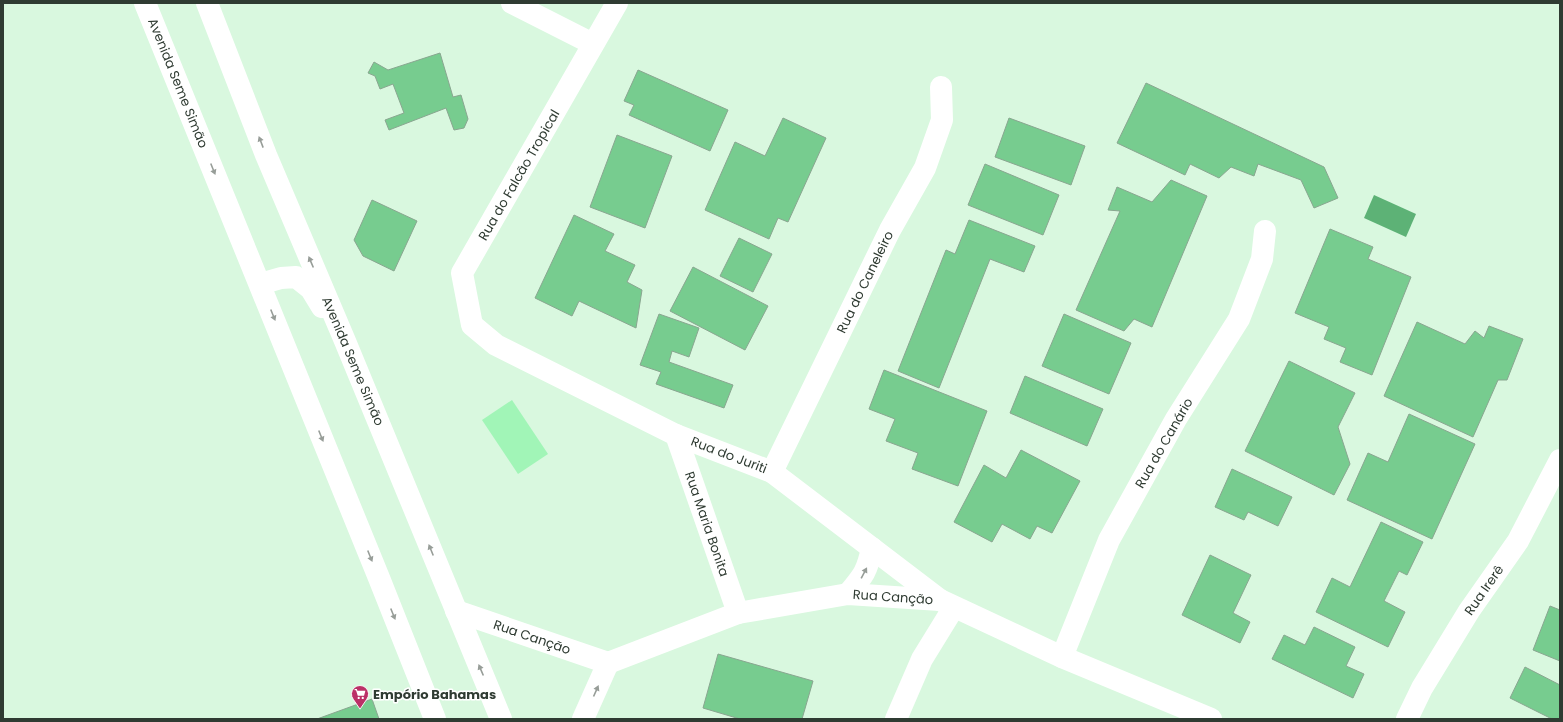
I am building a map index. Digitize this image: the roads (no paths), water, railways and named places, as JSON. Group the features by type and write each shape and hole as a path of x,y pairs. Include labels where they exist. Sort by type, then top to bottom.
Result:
{"street":[{"name":"Avenida Seme Simão","path":"145,3 435,719"},
{"name":"Avenida Seme Simão","path":"207,3 266,155 345,341 501,719"},
{"path":"512,3 593,44"},
{"name":"Rua do Falcão Tropical","path":"496,345 472,325 462,273 617,3"},
{"name":"Rua do Caneleiro","path":"772,472 890,230 925,168 942,120 941,87"},
{"name":"Rua do Canário","path":"1062,657 1109,540 1176,419 1239,319 1262,259 1264,231"},
{"path":"260,284 280,278 296,277 311,289 345,341"},
{"name":"Rua do Juriti","path":"496,345 676,435 772,472 947,604"},
{"name":"Rua Maria Bonita","path":"676,435 738,613"},
{"name":"Rua Irerê","path":"1407,719 1422,688 1469,611 1518,541 1560,460"},
{"path":"848,594 863,576 872,548"},
{"name":"Rua Canção","path":"456,611 608,662 738,613 848,594 947,604 1062,657 1211,719"},
{"path":"896,719 947,604"},
{"path":"583,719 608,662"}],"place":[{"name":"Empório Bahamas","path":"360,709"}]}
